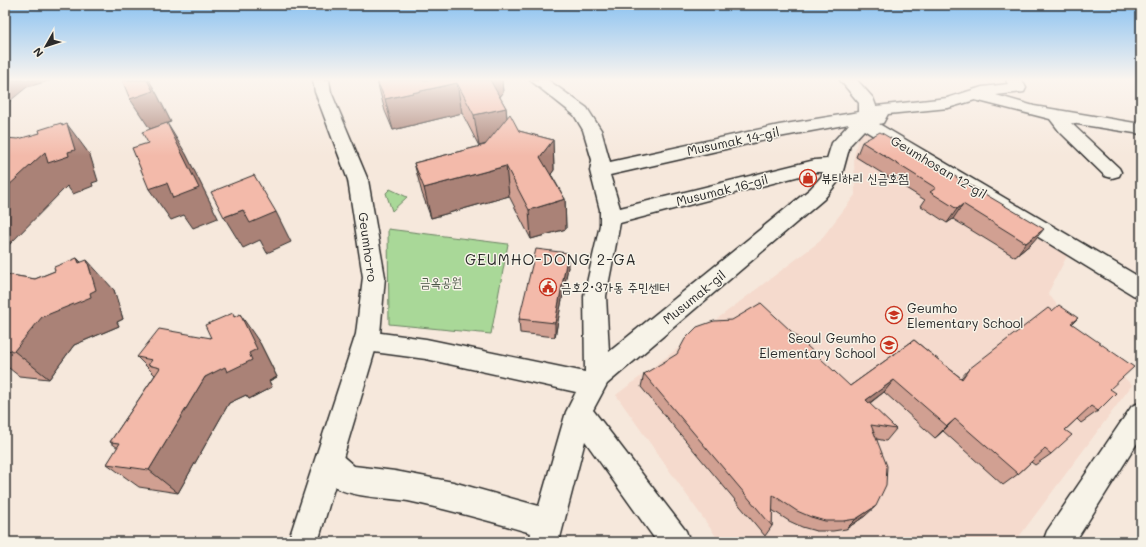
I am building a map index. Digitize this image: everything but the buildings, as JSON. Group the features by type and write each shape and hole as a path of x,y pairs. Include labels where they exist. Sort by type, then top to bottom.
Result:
{"street":[{"name":"Geumho-ro","path":"303,542 366,341 374,277 358,180 328,106"},
{"path":"366,341 426,349 595,380 595,296 610,218 610,210 599,171 601,160 592,130 581,112 572,106"},
{"path":"867,106 868,116 877,118 881,110 924,106"},
{"path":"1013,106 1033,111 1141,129"},
{"path":"1056,115 1066,128 1112,172"},
{"name":"Musumak 14-gil","path":"599,171 779,130 868,116"},
{"name":"Musumak-gil","path":"546,533 579,412 595,380 817,194 831,178 842,143 868,116"},
{"name":"Geumhosan 12-gil","path":"868,116 866,124 1141,289"},
{"name":"Musumak 16-gil","path":"610,218 815,166 835,165"},
{"path":"579,412 675,542"},
{"path":"1058,542 1141,414"},
{"path":"328,462 348,479 395,485 453,496 546,533"}],"shaded area":[{"name":"Geumho Elementary School","path":"860,128 1067,256 1048,293 1081,337 1132,385 1015,542 720,542 616,395 819,242 855,195 854,157"}],"green space":[{"path":"390,189 407,197 392,211 386,193"},
{"name":"금옥공원","path":"388,229 508,244 491,334 389,324"}],"place":[{"name":"뷰티하리 신금호점","path":"808,178"},
{"name":"금호2·3가동 주민센터","path":"548,287"},
{"name":"Geumho Elementary School","path":"894,315"},
{"name":"Seoul Geumho Elementary School","path":"889,345"}],"district":[{"name":"GEUMHO-DONG 2-GA","path":"551,260"}]}
